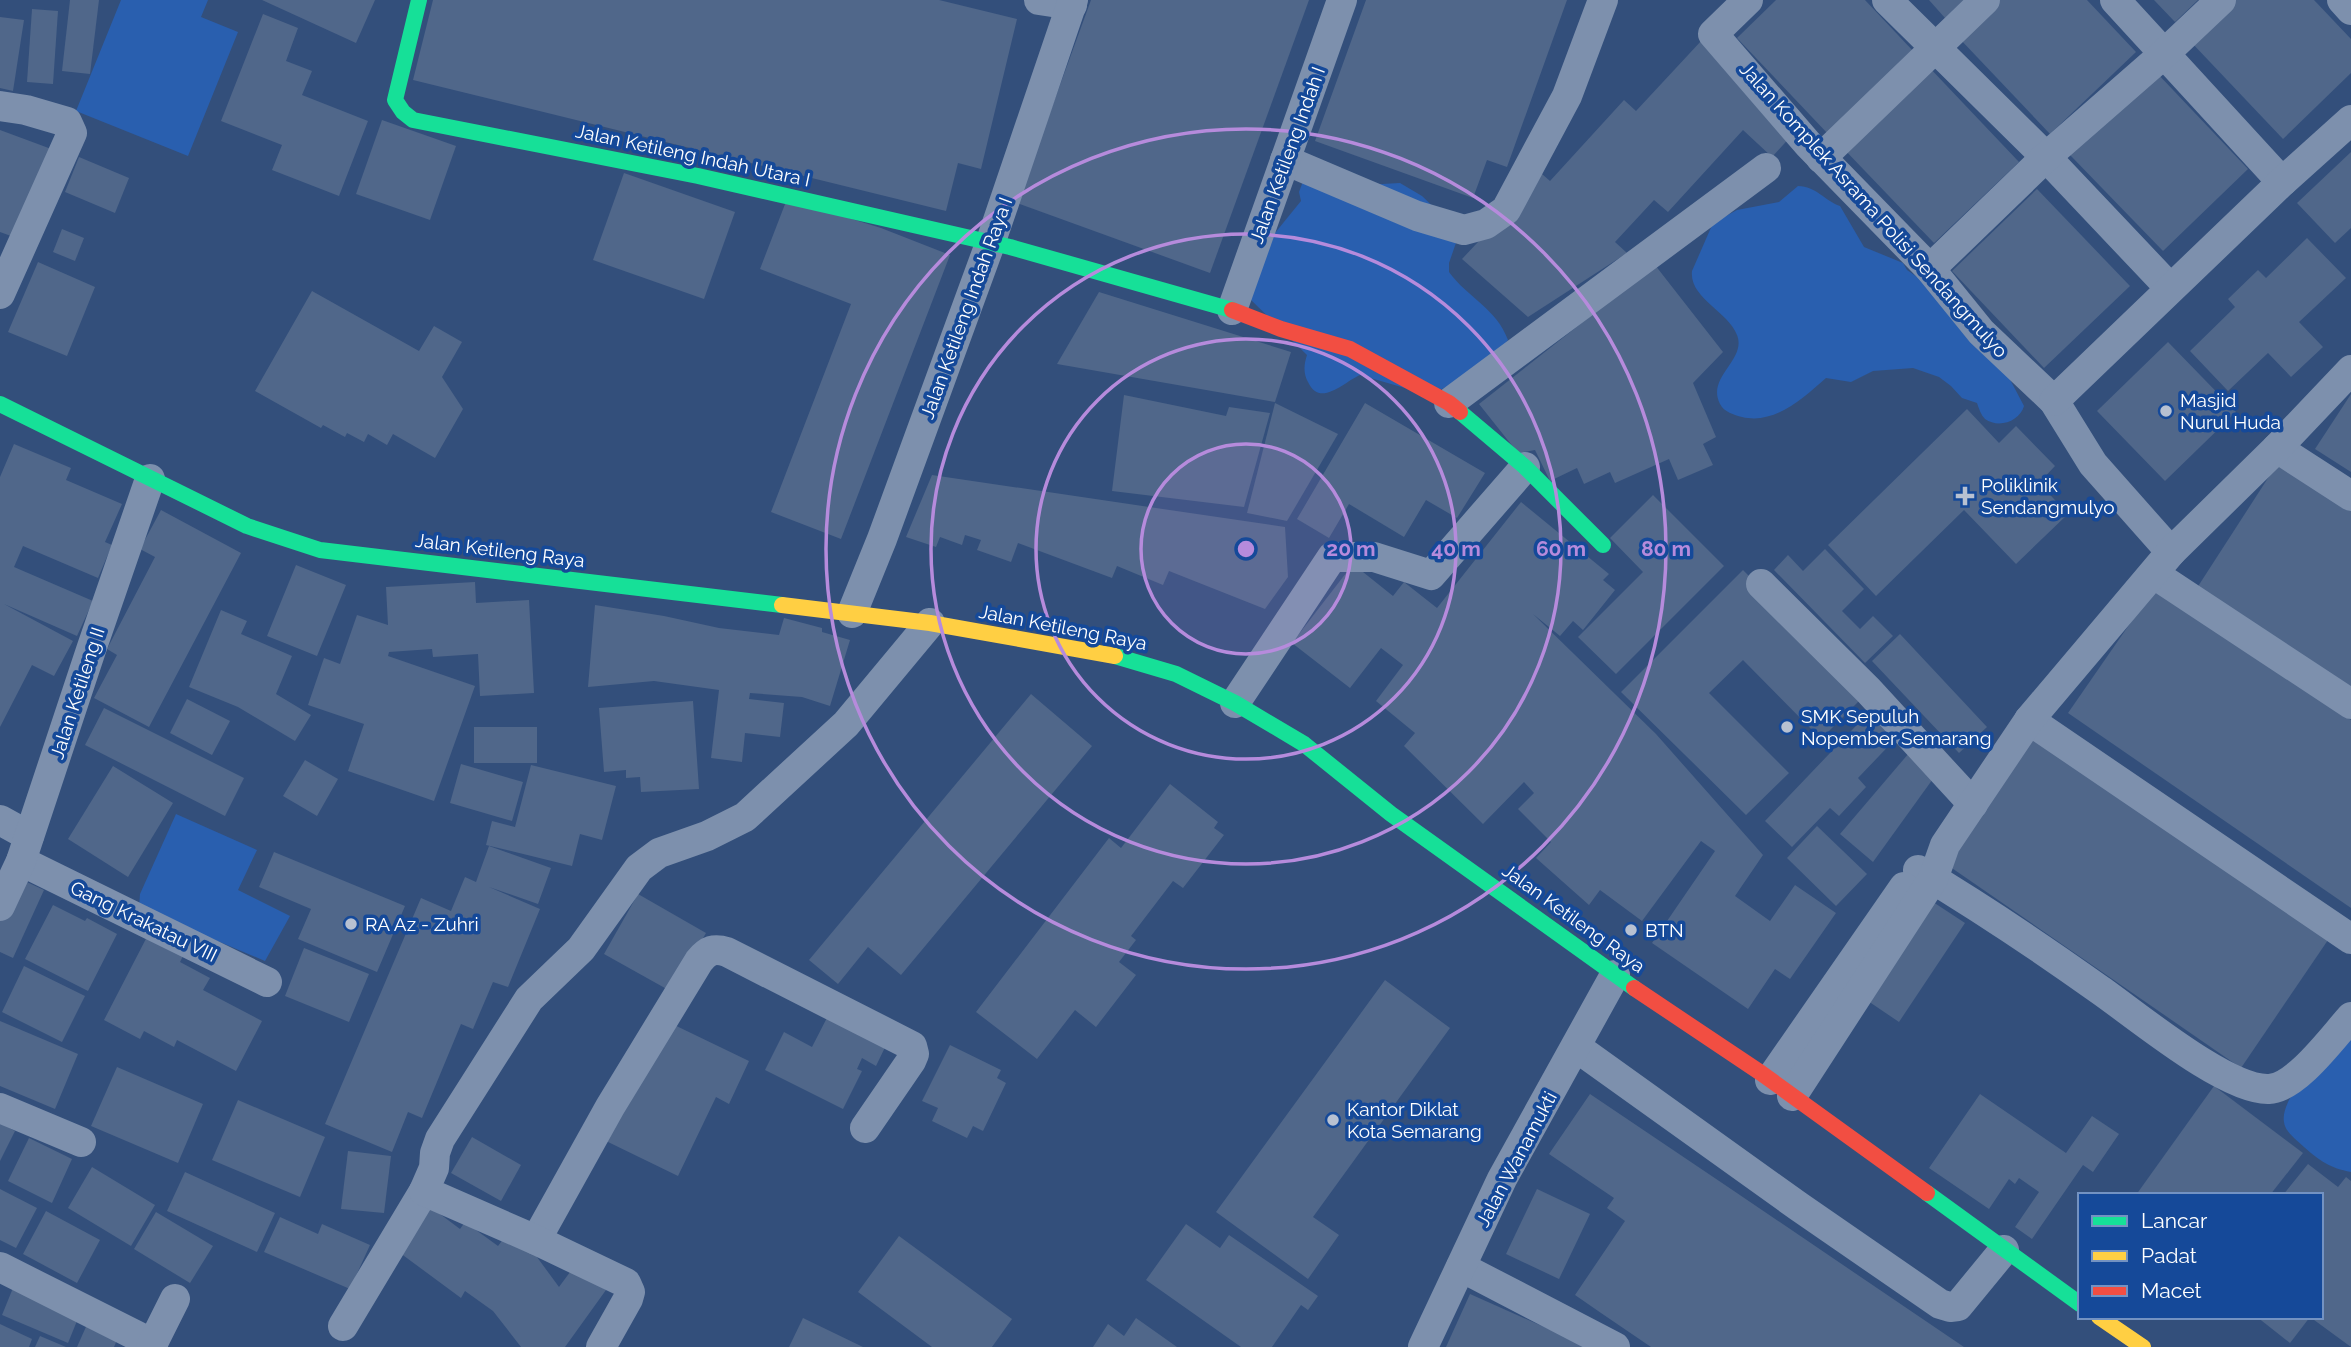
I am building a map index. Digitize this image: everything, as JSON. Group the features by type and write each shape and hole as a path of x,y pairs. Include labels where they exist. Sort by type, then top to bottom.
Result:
{"main road":[{"name":"Jalan Ketileng Indah Utara I","path":"419,0 395,100 413,120 698,176 990,244"},
{"path":"990,244 1010,247 1232,310 1281,329 1350,349 1450,403 1525,467 1603,545"},
{"name":"Jalan Ketileng Raya","path":"0,404 247,526 320,550 930,623 1117,656 1175,674 1235,703 1304,744 1391,814 1615,975 1781,1088 2078,1303"},
{"path":"2102,1319 2143,1347"}],"street":[{"path":"1039,0 1073,3"},
{"name":"Jalan Ketileng Indah I","path":"1232,310 1342,0"},
{"path":"1285,160 1416,216 1464,230 1486,224 1506,210 1567,96 1603,0"},
{"name":"Jalan Komplek Asrama Polisi Sendangmulyo","path":"1748,0 1713,34 1821,158 1930,269 1981,332 2054,401 2093,464 2162,563 2351,704"},
{"path":"1887,0 2046,157 2170,288"},
{"path":"1821,158 1985,0"},
{"path":"2115,0 2282,182"},
{"path":"1930,269 2046,157 2221,0"},
{"path":"2342,0 2351,10"},
{"name":"Jalan Ketileng Indah Raya I","path":"852,613 882,539 990,244 1073,3"},
{"path":"0,106 26,110 67,122 72,133 0,294"},
{"path":"2054,401 2282,182 2351,120"},
{"path":"1450,403 1766,168"},
{"path":"1781,1088 2029,720 2162,563 2277,449 2351,370"},
{"path":"2277,449 2351,496"},
{"path":"1235,703 1332,557 1374,557 1431,575 1525,467"},
{"name":"Jalan Ketileng II","path":"0,906 25,849 150,479"},
{"path":"1761,584 1868,690 1973,804"},
{"path":"343,1326 424,1191 434,1168 440,1139 528,999 581,949 639,868 659,853 707,836 746,817 846,724 930,623"},
{"path":"2029,720 2351,939"},
{"name":"Gang Krakatau VIII","path":"0,820 25,849 267,982"},
{"path":"1925,874 2100,989 2189,1055 2230,1077 2260,1089 2281,1087 2295,1078 2351,1017"},
{"path":"536,1240 617,1095 699,961 710,950 716,948 727,952 912,1046 914,1054 911,1061 866,1128"},
{"name":"Jalan Wanamukti","path":"1423,1347 1502,1179 1615,975"},
{"path":"1576,1047 1940,1304 1958,1306 2004,1250"},
{"path":"0,1108 81,1142"},
{"path":"424,1191 620,1279 629,1287 628,1299 601,1347"},
{"path":"0,1267 152,1345 175,1299"},
{"path":"1461,1267 1615,1347"}],"shaded area":[{"path":"121,0 208,0 201,17 238,32 188,156 76,111"},
{"path":"1305,176 1364,185 1400,183 1422,196 1446,219 1457,240 1449,263 1449,272 1497,320 1508,340 1483,370 1429,395 1360,375 1326,393 1313,389 1306,379 1307,355 1250,299 1275,233 1301,201 1299,192"},
{"path":"1798,186 1810,188 1840,206 1864,247 1903,263 1907,270 1942,294 2005,370 2024,406 2018,416 2008,422 1991,422 1985,419 1977,403 1962,398 1939,377 1913,368 1873,371 1851,382 1826,378 1788,408 1766,417 1742,417 1724,409 1717,394 1718,385 1737,353 1737,335 1726,319 1696,289 1692,271 1713,223 1737,210 1779,202"},
{"path":"176,814 257,850 238,890 290,916 265,961 139,908 140,894"},
{"path":"2351,1024 2351,1172 2331,1166 2315,1156 2291,1135 2284,1122 2290,1098 2321,1057"}],"building":[{"path":"70,0 99,0 90,74 62,71"},
{"path":"262,0 375,0 356,43"},
{"path":"433,0 939,0 1017,19 981,169 958,163 946,211 413,80"},
{"path":"1091,0 1309,0 1210,273 1017,203"},
{"path":"1366,0 1567,0 1507,167 1487,160 1473,198 1315,141"},
{"path":"1776,0 1865,0 1914,52 1829,135 1737,38"},
{"path":"1929,0 1964,0 1945,18"},
{"path":"1997,0 2087,0 2136,52 2050,134 1959,38"},
{"path":"2154,0 2198,0 2175,22"},
{"path":"2235,0 2314,0 2351,39 2351,73 2283,139 2191,42"},
{"path":"32,9 58,11 53,84 27,82"},
{"path":"263,14 298,28 286,61 312,71 302,95 368,121 339,196 272,170 282,145 221,121"},
{"path":"0,17 24,20 13,91 0,88"},
{"path":"1702,40 1793,134 1772,157 1743,130 1668,212 1654,200 1615,242 1627,253 1528,317 1462,259 1542,174 1550,181 1624,100 1636,111"},
{"path":"1927,65 2019,162 1934,243 1842,147"},
{"path":"2156,72 2248,169 2163,251 2070,155"},
{"path":"382,120 456,146 430,220 356,194"},
{"path":"0,130 54,150 22,240 0,232"},
{"path":"2351,152 2351,228 2335,243 2297,203"},
{"path":"79,157 129,178 115,213 65,192"},
{"path":"624,173 735,212 704,299 593,260"},
{"path":"2037,189 2130,286 2044,368 1952,271"},
{"path":"787,199 881,228 950,255 841,539 771,512 851,304 760,269"},
{"path":"62,229 84,238 75,261 53,252"},
{"path":"2307,238 2346,278 2299,322 2323,347 2291,377 2268,353 2228,391 2190,351 2235,307 2228,299 2258,270 2266,278"},
{"path":"38,262 95,287 67,356 8,332"},
{"path":"1655,265 1723,352 1693,383 1716,437 1703,444 1713,465 1678,480 1669,459 1615,483 1610,472 1584,484 1577,468 1550,481 1535,450 1518,453 1479,404"},
{"path":"312,291 419,351 434,326 462,342 442,377 463,409 435,458 393,434 387,445 368,434 364,442 347,433 345,437 323,425 321,428 255,391"},
{"path":"1099,292 1291,352 1275,402 1057,364"},
{"name":"Masjid Nurul Huda","path":"2168,342 2236,412 2165,481 2097,411"},
{"path":"2351,394 2351,472 2315,449"},
{"path":"1124,395 1226,416 1229,407 1270,413 1244,507 1112,491"},
{"path":"1275,403 1338,434 1287,521 1247,513"},
{"path":"1365,403 1485,473 1457,518 1426,500 1404,537 1349,504 1329,538 1297,519"},
{"name":"Poliklinik Sendangmulyo","path":"1967,409 1999,443 2016,426 2055,466 2039,483 2068,514 2016,564 1964,510 1876,596 1828,545"},
{"path":"14,444 71,468 66,480 122,504 105,542 112,545 98,578 23,546 14,567 93,601 77,636 4,604 73,641 54,676 32,665 0,727 0,477"},
{"path":"2279,461 2351,508 2351,692 2195,591"},
{"path":"932,475 1285,527 1288,577 1265,609 1169,571 1163,585 1117,566 1112,578 1018,543 1011,562 977,550 981,540 965,535 962,545 940,537 936,547 906,537"},
{"path":"1653,495 1724,566 1616,674 1578,637 1643,572 1610,538"},
{"path":"1521,502 1609,574 1603,580 1615,590 1583,630 1573,621 1560,636 1533,614 1656,734 1763,855 1735,896 1770,921 1795,885 1836,913 1790,979 1775,969 1748,1009 1652,943 1715,851 1701,841 1642,921 1600,890 1589,905 1536,858 1551,842 1518,809 1534,793 1524,782 1483,824 1404,746 1415,733 1376,701 1403,665 1381,648 1350,688 1292,643 1353,564 1393,596 1404,582 1437,608"},
{"path":"161,510 241,553 149,727 94,698 117,655 107,649 155,557 140,549"},
{"path":"1825,549 1864,589 1842,611 1860,629 1873,616 1893,636 1865,663 1774,570 1788,555 1803,571"},
{"path":"296,565 346,585 317,656 267,636"},
{"path":"1743,570 1866,694 1821,739 1743,660 1709,693 1789,773 1746,815 1621,692"},
{"path":"475,582 476,603 529,600 534,693 480,696 478,654 433,657 432,649 389,652 388,656 475,686 434,801 348,771 364,724 308,705 324,658 340,664 357,615 388,625 386,587"},
{"path":"2156,586 2351,720 2351,908 2068,713"},
{"path":"595,605 719,628 779,635 784,618 822,628 822,632 850,640 830,706 802,697 750,693 749,699 784,703 780,737 745,733 742,762 711,758 719,690 654,681 588,687"},
{"path":"221,610 247,621 241,634 292,656 276,694 311,715 295,741 238,707 189,687"},
{"path":"1900,634 1987,727 1959,753 1872,661"},
{"path":"1031,694 1092,746 901,975 868,947 838,984 809,960"},
{"path":"187,699 230,721 212,755 170,733"},
{"path":"693,701 699,789 641,792 640,777 626,778 626,770 604,772 599,708"},
{"path":"1874,707 1901,733 1858,778 1866,787 1839,816 1830,808 1792,847 1765,821"},
{"path":"104,708 244,778 225,816 85,745"},
{"path":"474,727 537,727 537,763 474,763"},
{"path":"2034,737 2328,940 2241,1068 1946,864"},
{"path":"1909,753 1935,776 1873,862 1840,834"},
{"path":"305,760 338,779 317,816 283,796"},
{"path":"461,764 523,782 512,821 450,803"},
{"path":"531,765 616,786 602,840 580,834 572,866 486,845 492,821 515,827"},
{"path":"113,766 173,803 128,877 68,839"},
{"path":"1170,784 1218,822 1214,828 1224,835 1183,888 1173,881 1131,936 1136,940 1119,962 1136,975 1096,1027 1075,1010 1037,1059 976,1012 1109,838 1121,848"},
{"path":"1817,826 1867,874 1836,906 1787,858"},
{"path":"489,846 551,868 538,904 489,887 540,909 508,987 493,982 473,1029 461,1024 422,1118 408,1112 392,1152 325,1124 421,898 451,911 465,877 476,882"},
{"name":"RA Az - Zuhri","path":"274,852 405,906 377,972 298,939 311,909 259,887"},
{"path":"16,877 44,890 13,958 0,952 0,911"},
{"path":"638,894 706,933 672,992 604,954"},
{"path":"1930,900 1965,923 1899,1022 1865,999"},
{"path":"53,905 85,921 87,918 117,934 88,991 25,959"},
{"path":"150,931 186,950 180,962 210,978 203,990 262,1021 236,1071 177,1040 174,1047 144,1031 140,1039 104,1020"},
{"path":"304,948 369,974 349,1022 285,996"},
{"path":"24,966 85,996 62,1042 2,1012"},
{"name":"Kantor Diklat Kota Semarang","path":"1385,980 1450,1028 1313,1217 1339,1235 1308,1279 1216,1212"},
{"path":"832,1008 890,1037 876,1066 862,1058 857,1069 862,1071 843,1109 765,1070 784,1032 812,1047"},
{"path":"664,1020 749,1061 729,1104 716,1097 678,1176 606,1141"},
{"path":"0,1021 78,1054 55,1109 0,1086"},
{"path":"950,1045 1001,1070 997,1078 1006,1083 983,1131 973,1126 967,1138 932,1121 938,1108 922,1101"},
{"path":"117,1067 203,1104 178,1163 91,1126"},
{"path":"2214,1086 2303,1153 2272,1193 2137,1193"},
{"path":"1590,1094 1964,1347 1651,1347 1575,1295 1625,1221 1607,1208 1614,1198 1549,1154"},
{"path":"1980,1094 2066,1153 2092,1116 2119,1134 2093,1172 2083,1165 2032,1239 2015,1227 2039,1192 2019,1178 2015,1184 2009,1179 1989,1209 1929,1168"},
{"path":"238,1100 325,1137 300,1197 212,1160"},
{"path":"0,1123 15,1131 0,1161"},
{"path":"472,1137 521,1165 501,1201 451,1173"},
{"path":"29,1138 72,1159 52,1203 8,1181"},
{"path":"348,1151 391,1156 384,1213 341,1209"},
{"path":"2308,1164 2338,1187 2346,1177 2351,1181 2351,1347 2313,1319 2323,1319 2323,1193 2285,1193"},
{"path":"92,1167 155,1205 131,1246 68,1208"},
{"path":"185,1172 275,1213 257,1252 167,1211"},
{"path":"0,1189 37,1208 16,1248 0,1240"},
{"path":"1537,1189 1590,1214 1559,1279 1506,1254"},
{"path":"428,1205 460,1229 465,1222 498,1246 507,1234 534,1253 559,1287 573,1268 606,1290 565,1347 521,1347 493,1311 465,1291 461,1298 396,1250"},
{"path":"46,1211 100,1240 77,1283 23,1254"},
{"path":"156,1212 213,1246 190,1283 134,1249"},
{"path":"280,1217 318,1234 322,1224 370,1245 350,1289 264,1252"},
{"path":"1186,1224 1220,1248 1229,1235 1318,1296 1308,1310 1301,1305 1272,1347 1241,1347 1146,1280"},
{"path":"899,1236 1012,1319 992,1347 932,1347 858,1292"},
{"path":"15,1283 81,1311 68,1343 2,1315"},
{"path":"1470,1294 1589,1347 1446,1347"},
{"path":"803,1318 863,1347 789,1347"},
{"path":"1136,1318 1177,1347 1093,1347 1108,1324 1124,1336"},
{"path":"2260,1319 2308,1319 2290,1343"},
{"path":"89,1320 120,1333 114,1347 77,1347"},
{"path":"0,1324 32,1339 29,1347 0,1347"},
{"path":"40,1336 66,1347 35,1347"}],"traffic: fast":[{"path":"419,0 395,100 413,120 698,176 1010,247 1232,310"},
{"path":"0,404 247,526 320,550 782,605"},
{"path":"1460,412 1525,467 1603,545"},
{"path":"1115,656 1176,674 1235,703 1304,744 1391,814 1634,988"},
{"path":"1927,1193 2078,1303"}],"traffic: slow":[{"path":"782,605 930,623 1115,656"},
{"path":"2102,1319 2143,1347"}],"traffic: jam":[{"path":"1232,310 1281,329 1350,349 1449,403 1460,412"},
{"path":"1634,988 1761,1073 1927,1193"}],"place":[{"name":"Masjid Nurul Huda","path":"2166,411"},
{"name":"Poliklinik Sendangmulyo","path":"1965,496"},
{"name":"SMK Sepuluh Nopember Semarang","path":"1787,727"},
{"name":"RA Az - Zuhri","path":"351,924"},
{"name":"BTN","path":"1631,930"},
{"name":"Kantor Diklat Kota Semarang","path":"1333,1120"}]}
